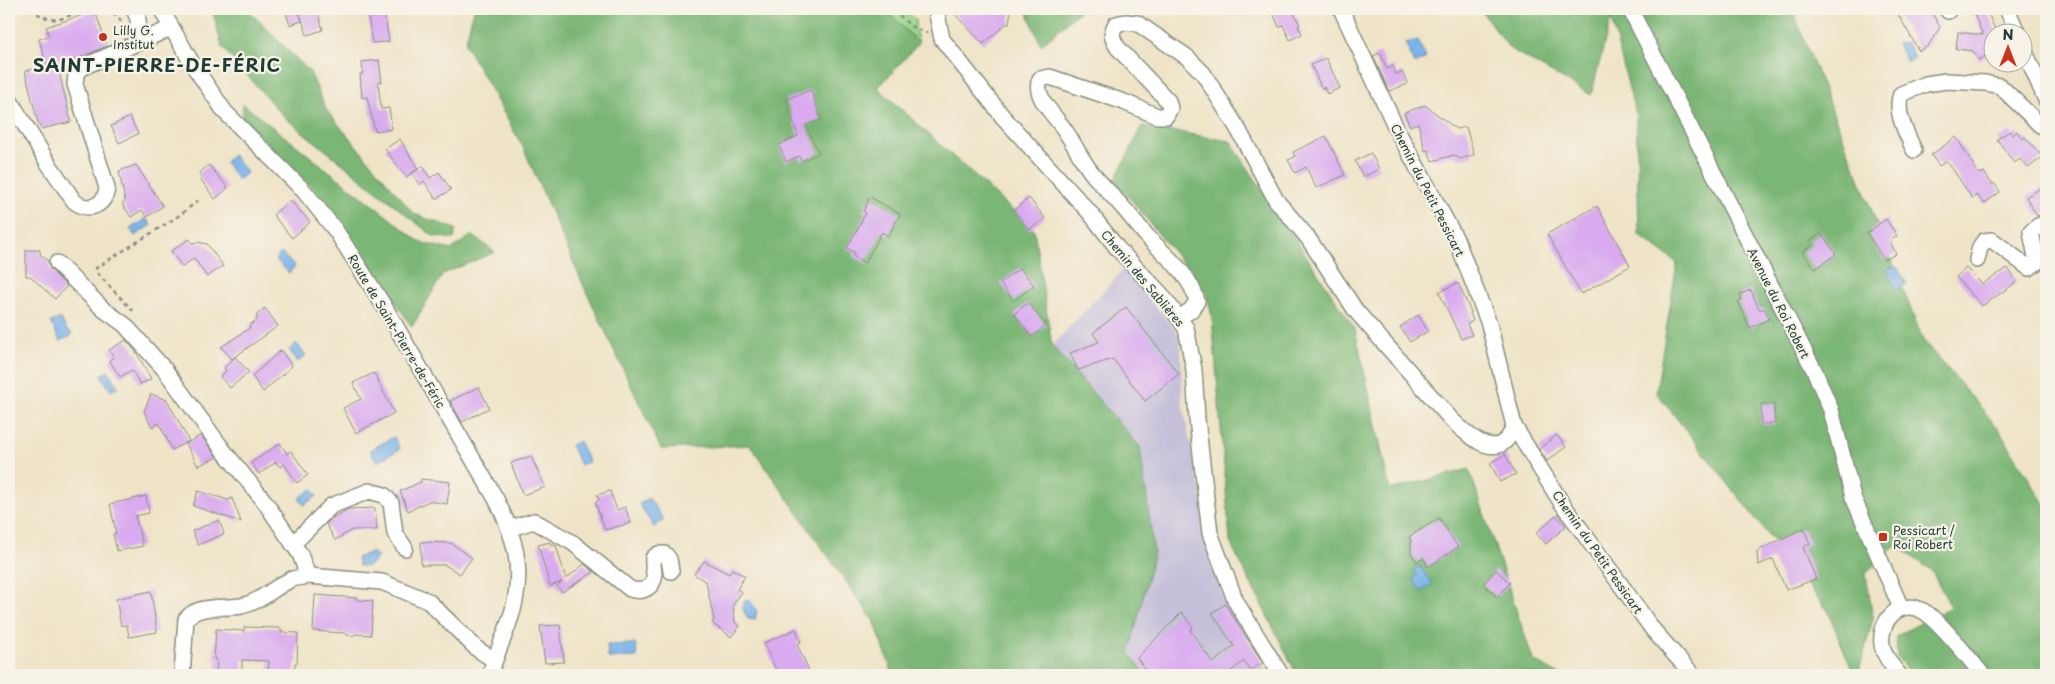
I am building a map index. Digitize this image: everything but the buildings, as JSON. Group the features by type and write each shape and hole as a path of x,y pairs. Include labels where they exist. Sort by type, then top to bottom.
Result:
{"street":[{"path":"134,9 138,19 139,43"},
{"name":"Route de Saint-Pierre-de-Féric","path":"161,9 193,65 225,112 304,191 336,231 417,362 496,499 510,528 518,563 518,589 490,675"},
{"path":"936,9 942,39"},
{"name":"Chemin du Petit Pessicart","path":"1341,9 1397,130 1457,242 1489,324 1514,426 1561,502 1653,630 1694,675"},
{"name":"Avenue du Roi Robert","path":"1630,9 1814,372 1831,410 1853,497 1901,608"},
{"path":"2007,9 2013,22"},
{"path":"1179,318 1191,310 1196,301 1191,288 1178,267 1145,234 1094,176 1079,156 1066,131 1048,108 1039,92 1038,84 1040,79 1050,77 1124,102 1157,116 1166,116 1170,108 1168,101 1118,48 1112,38 1112,30 1116,24 1125,22 1137,23 1152,32 1187,57 1203,73 1238,129 1276,200 1308,238 1356,311 1450,418 1467,434 1490,446 1505,442 1514,426"},
{"path":"9,99 74,201 88,208 96,206 106,196 106,188 75,84 75,78 83,67 171,28"},
{"name":"Chemin des Sablières","path":"942,39 1003,117 1090,213 1118,249 1161,294 1186,328 1194,370 1196,419 1210,532 1236,602 1281,675"},
{"path":"2032,68 2046,100"},
{"path":"1914,150 1906,131 1898,102 1901,94 1926,84 1946,81 1985,82 2000,86 2040,125 2046,126"},
{"path":"1977,260 1980,247 1984,241 1992,240 2029,268 2037,262 2031,232 2038,226 2046,224"},
{"path":"57,263 103,308 125,325 165,370 218,444 264,502 300,554 308,576"},
{"path":"293,544 331,506 369,491 384,495 391,503 395,533 405,548"},
{"path":"510,528 534,521 573,543 630,589 638,592 647,589 654,578 653,558 658,554 665,554 669,559 671,571"},
{"path":"182,675 186,619 191,613 201,609 241,606 258,601 292,580 308,576 382,582 428,601 476,649 494,660"},
{"path":"1899,675 1888,659 1882,640 1885,622 1891,614 1901,608 1913,606 1925,611 1943,628 1983,675"}],"path":[{"path":"30,9 51,20 63,18 88,9"},
{"path":"894,9 910,26 942,39"},
{"path":"135,315 97,273 96,268 180,215 201,198"}],"shaded area":[{"path":"1124,269 1181,337 1182,402 1222,593 1268,675 1147,675 1129,653 1154,553 1052,346"}],"green space":[{"path":"212,9 247,9 310,72 327,111 414,214 456,229 454,239 433,236 284,117 222,47"},
{"path":"474,9 884,9 919,43 878,88 1034,230 1052,346 1140,447 1154,553 1129,653 1147,675 893,675 875,623 750,445 661,449 585,289 523,147 465,44"},
{"path":"884,9 905,9 916,20 915,28 919,43"},
{"path":"1026,9 1082,9 1041,45"},
{"path":"1480,9 1792,9 1923,340 1999,429 2046,507 2046,675 1911,675 1897,657 1896,636 1951,607 1931,570 1896,545 1866,574 1873,619 1858,675 1854,675 1828,611 1656,392 1677,263 1639,235 1636,116 1611,18 1591,95 1510,49"},
{"path":"243,104 420,242 451,250 472,235 495,252 443,274 412,327 330,205 242,118"},
{"path":"1142,126 1230,141 1355,329 1390,490 1469,469 1533,660 1560,675 1297,675 1230,542 1212,317 1206,292 1115,180"}],"water":[{"path":"1418,40 1426,58 1415,64 1405,43"},
{"path":"1907,43 1915,58 1907,62 1897,44"},
{"path":"233,155 247,173 238,180 225,162"},
{"path":"146,218 151,225 135,236 130,229"},
{"path":"281,253 295,266 289,273 275,259"},
{"path":"1897,267 1907,284 1897,290 1887,273 1889,272 1887,268"},
{"path":"61,318 67,331 71,332 71,336 60,341 51,322"},
{"path":"296,343 306,355 298,362 289,350"},
{"path":"108,371 118,387 111,391 101,375"},
{"path":"394,437 400,449 377,462 370,450"},
{"path":"579,441 589,462 580,465 571,445"},
{"path":"312,489 317,496 304,505 299,498"},
{"path":"649,498 664,520 654,527 639,504"},
{"path":"371,552 378,557 369,566 359,566 357,558"},
{"path":"1420,566 1432,584 1421,592 1413,579 1417,575 1413,570"},
{"path":"746,600 750,600 757,611 755,620 748,619 744,612 743,605"},
{"path":"636,644 637,657 608,658 607,645"}],"place":[{"name":"Lilly G. Institut","path":"103,37"},
{"name":"Pessicart / Roi Robert","path":"1883,537"}],"district":[{"name":"SAINT-PIERRE-DE-FÉRIC","path":"157,64"}]}
